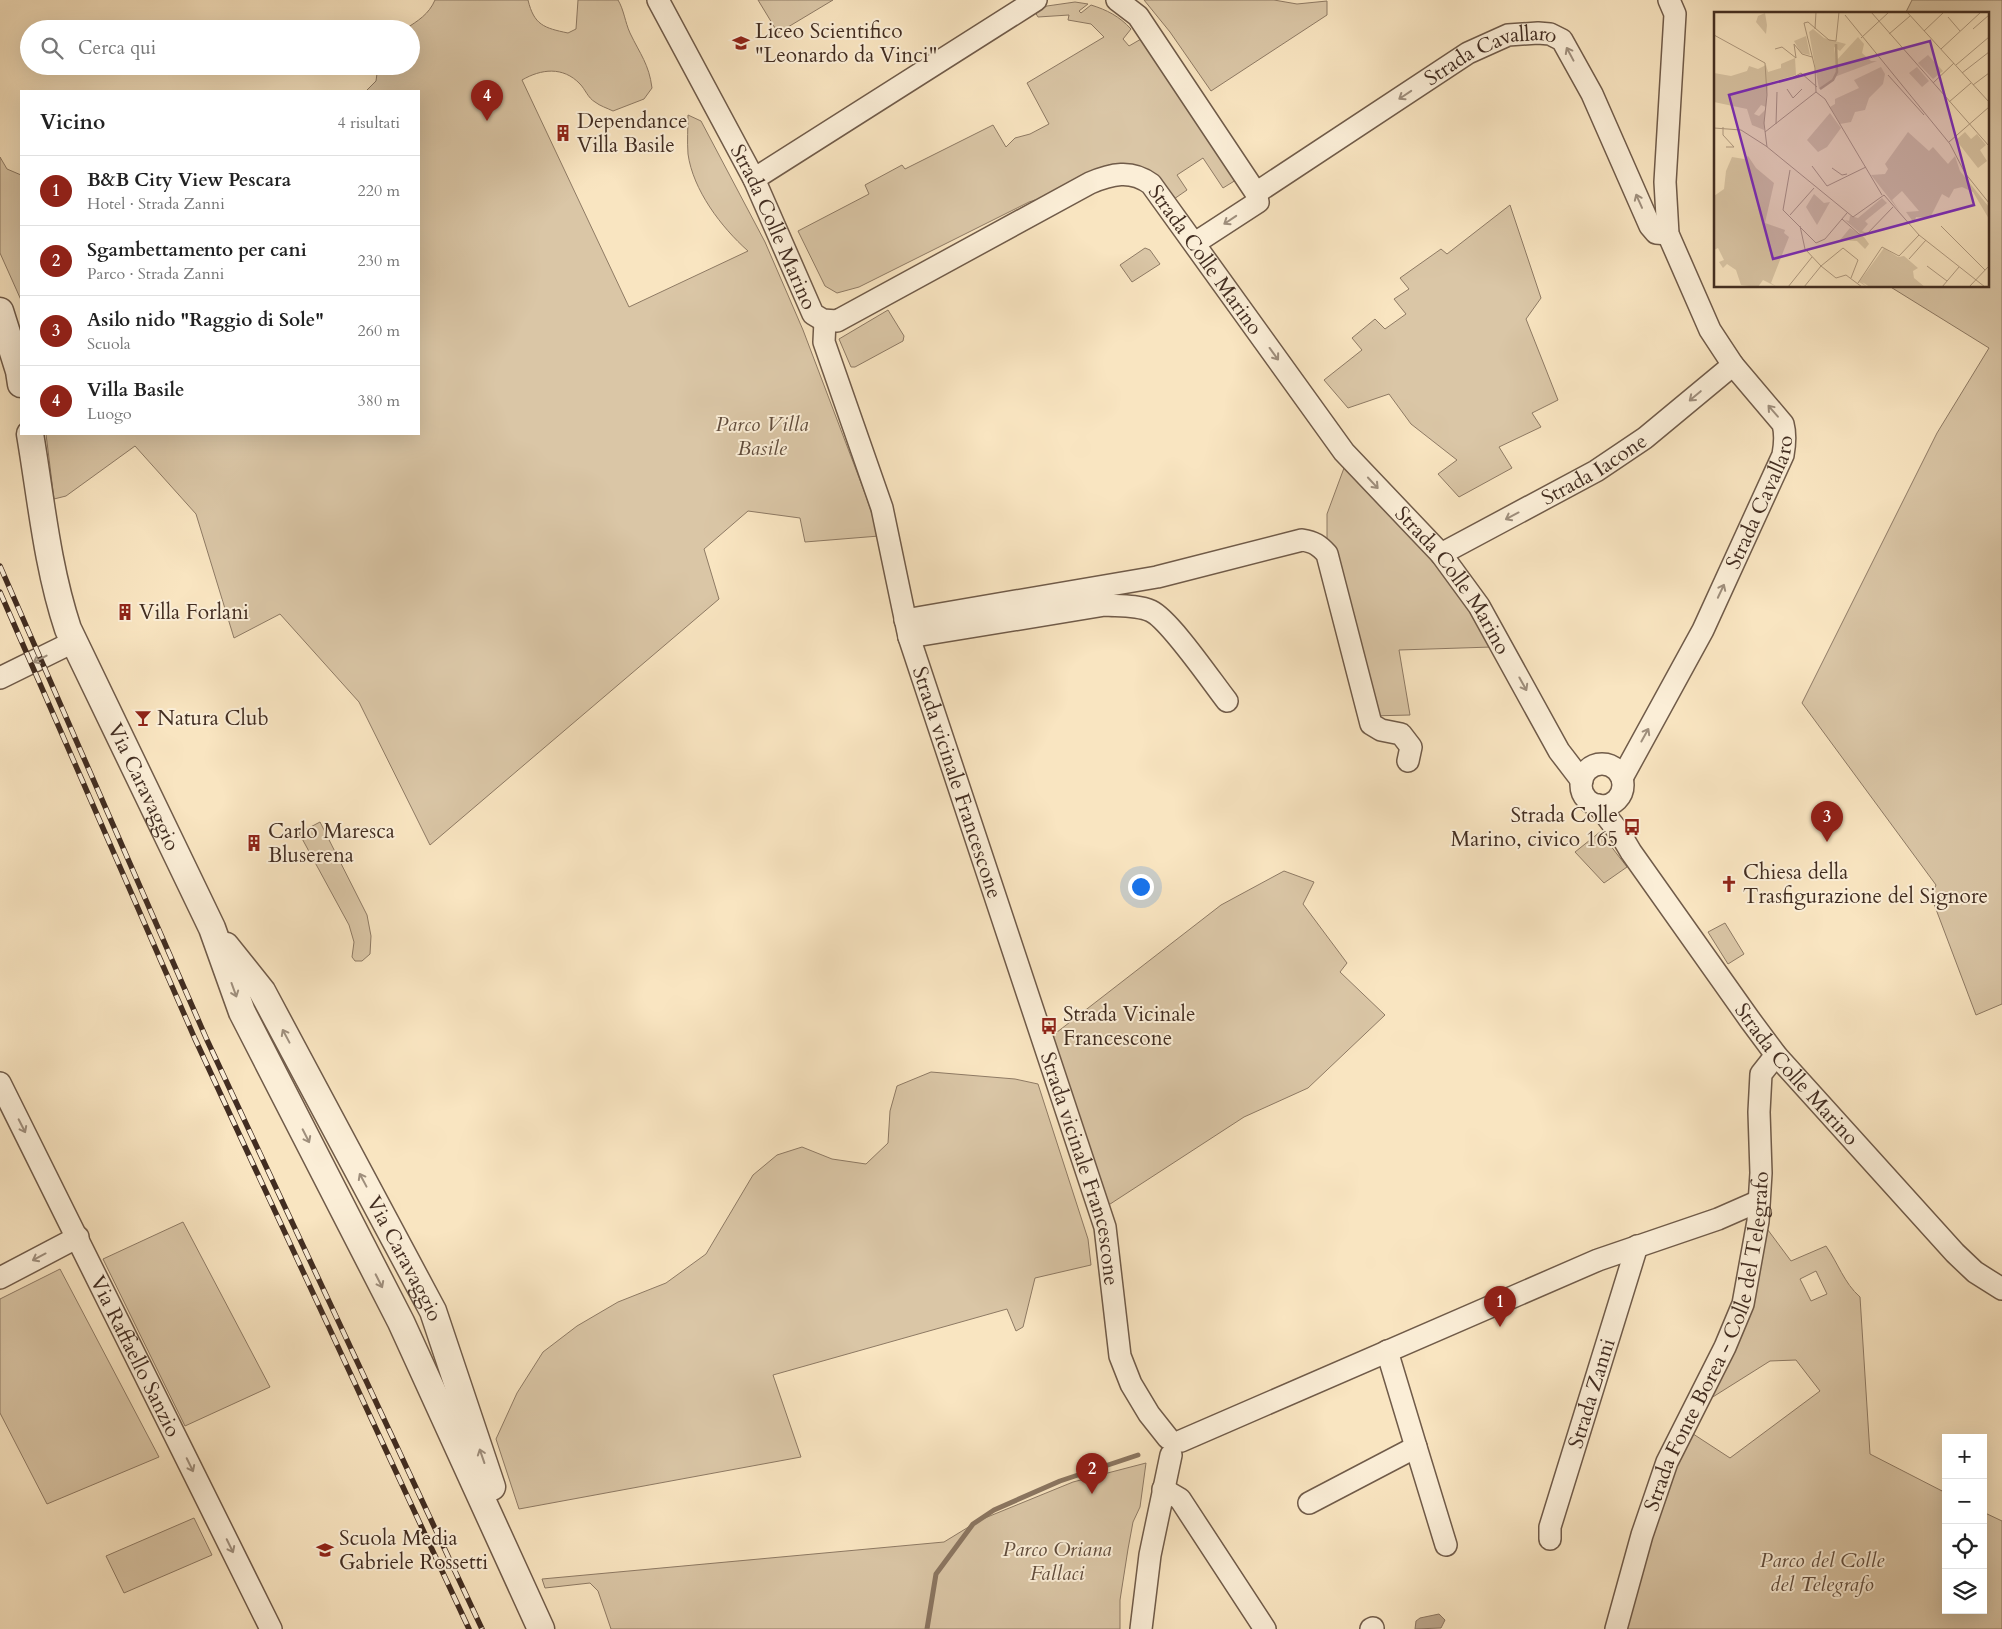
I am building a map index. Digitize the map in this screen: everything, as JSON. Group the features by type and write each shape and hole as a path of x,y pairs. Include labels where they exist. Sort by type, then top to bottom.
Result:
{"street":[{"name":"Strada Colle Marino","path":"658,0 754,180 813,314 825,321 837,322 1090,183 1122,173 1137,176 1151,184 1344,452 1441,554 1479,606 1559,751 1582,781"},
{"path":"754,180 1036,0"},
{"path":"1117,0 1138,16 1256,194 1258,202 1195,243"},
{"name":"Strada Cavallaro","path":"1622,778 1703,630 1783,455 1786,432 1783,424 1733,365 1710,330 1668,234 1665,182 1675,14 1669,0"},
{"name":"Strada Cavallaro","path":"1256,194 1468,53 1508,35 1550,34 1562,40 1592,94 1650,226 1656,233 1668,234"},
{"path":"0,312 20,378"},
{"name":"Strada vicinale Francescone","path":"825,321 824,342 882,508 907,628 1104,1227 1120,1354 1125,1371 1149,1414 1173,1445"},
{"name":"Strada Iacone","path":"1441,554 1596,471 1645,438 1733,365"},
{"name":"Via Caravaggio","path":"30,435 57,596 68,629 71,646 212,928 242,1012 400,1322 539,1624"},
{"path":"907,628 1157,577 1302,540 1311,541 1319,545 1327,554 1371,724 1381,730 1401,734 1411,747 1408,761"},
{"name":"Strada vicinale Francescone","path":"907,628 1105,606 1129,606 1152,611 1171,629 1226,701"},
{"path":"0,678 71,646"},
{"path":"1606,764 1616,769 1622,778 1622,792 1607,803 1590,802 1584,796 1582,781 1586,772 1595,765 1606,764"},
{"name":"Strada Colle Marino","path":"1607,803 1621,835 1631,852 1722,982 1776,1055 1955,1253 1975,1272 2002,1289"},
{"name":"Via Caravaggio","path":"212,928 262,991 433,1310 539,1624"},
{"name":"Strada Fonte Borea - Colle del Telegrafo","path":"1616,1629 1642,1535 1667,1462 1725,1347 1743,1304 1754,1248 1759,1201 1761,1074 1776,1055"},
{"name":"Via Raffaello Sanzio","path":"0,1083 271,1629"},
{"path":"1141,1629 1146,1580 1173,1445 1598,1260 1718,1219 1759,1201"},
{"path":"0,1278 78,1237"},
{"name":"Strada Zanni","path":"1550,1539 1550,1527 1637,1246"},
{"path":"1387,1351 1446,1545"},
{"path":"1309,1503 1416,1446"},
{"path":"1163,1490 1180,1499 1265,1629"}],"green space":[{"name":"Parco Villa Basile","path":"435,0 528,0 533,15 541,24 568,33 576,29 578,0 618,0 630,33 649,72 652,88 644,99 613,111 599,105 588,96 580,84 566,74 552,71 544,72 522,80 629,307 748,251 718,219 696,181 688,154 688,115 701,121 765,242 803,330 866,496 879,536 805,542 800,518 748,511 704,549 719,599 430,845 359,702 280,614 234,638 196,514 135,446 66,496 54,499 46,435 420,435 420,90 367,90 376,81 377,75 420,75 419,20 433,5"},
{"path":"758,0 833,0 778,33"},
{"path":"1144,0 1274,0 1297,4 1327,1 1327,15 1211,91 1170,32"},
{"path":"1912,0 2002,0 2002,1004 1976,1015 1931,896 1936,885 1802,703 1937,433 1989,348 1892,288 1990,288 1990,12 1906,12"},
{"path":"1075,2 1088,4 1079,11 1081,13 1091,5 1108,11 1122,20 1131,29 1123,39 1129,46 1141,39 1236,180 1223,188 1203,158 1177,175 1187,190 1174,199 1121,164 1109,165 1036,202 1035,200 1029,202 859,287 837,293 825,286 798,231 869,194 865,185 902,165 905,169 993,125 1006,147 1015,138 1030,134 1049,124 1027,83 1104,37 1091,24 1068,20 1069,15 1038,17 1035,12 1047,6"},
{"path":"0,157 7,169 20,175 20,298 0,253"},
{"path":"1510,205 1541,298 1526,319 1558,400 1532,413 1541,427 1499,447 1512,468 1459,497 1438,474 1457,460 1411,424 1389,394 1348,408 1324,380 1362,350 1352,338 1375,319 1385,329 1406,314 1394,299 1409,289 1400,278 1441,249 1447,254"},
{"path":"1145,248 1150,250 1160,264 1132,282 1120,265"},
{"path":"888,310 904,336 903,341 855,367 851,367 839,339"},
{"path":"1344,468 1426,550 1463,597 1492,647 1399,650 1410,715 1369,716 1327,554 1327,514"},
{"path":"320,822 367,915 371,936 370,954 362,961 355,961 352,957 354,942 349,925 299,833"},
{"path":"1600,832 1627,867 1604,883 1575,852"},
{"path":"1284,871 1314,882 1303,904 1347,963 1340,972 1385,1015 1308,1088 1244,1117 1104,1208 1043,1043 1221,905"},
{"path":"1725,923 1744,954 1728,964 1708,932"},
{"path":"931,1072 1015,1079 1038,1084 1088,1239 1091,1265 1035,1278 1023,1327 1016,1331 1007,1309 773,1375 801,1457 519,1509 496,1439 517,1393 543,1352 577,1326 618,1302 666,1283 706,1254 753,1175 777,1155 802,1147 832,1159 866,1164 888,1143 890,1111 897,1086"},
{"path":"183,1222 270,1387 185,1426 103,1259"},
{"name":"Parco del Colle del Telegrafo","path":"1762,1222 1791,1261 1826,1246 1845,1279 1860,1297 1870,1454 1942,1491 1942,1614 1987,1614 1987,1514 2002,1521 2002,1629 1616,1629 1684,1428 1730,1458 1820,1391 1796,1360 1770,1361 1708,1400","holes":["1816,1271 1827,1294 1811,1301 1800,1279"]},
{"path":"60,1269 159,1457 47,1504 0,1413 0,1299"},
{"name":"Parco Oriana Fallaci","path":"1146,1463 1140,1507 1133,1522 1120,1600 1120,1629 611,1629 598,1591 590,1583 545,1588 542,1579 944,1542 980,1520 1073,1482"},
{"path":"194,1518 212,1555 124,1593 106,1556"}],"shaded area":[{"path":"1439,1614 1445,1620 1441,1628 1415,1629 1416,1621 1420,1618"}],"waterway":[{"path":"927,1629 936,1574 973,1524 994,1510 1060,1481 1138,1455"}],"railway":[{"path":"0,566 207,1040 482,1629"},
{"path":"0,592 195,1039 469,1629"}],"place":[{"name":"Liceo Scientifico \"Leonardo da Vinci\"","path":"741,43"},
{"name":"Villa Basile","path":"487,121"},
{"name":"Dependance Villa Basile","path":"563,133"},
{"name":"Villa Forlani","path":"125,612"},
{"name":"Natura Club","path":"143,718"},
{"name":"Strada Colle Marino, civico 165","path":"1632,827"},
{"name":"Asilo nido \"Raggio di Sole\"","path":"1827,842"},
{"name":"Carlo Maresca Bluserena","path":"254,843"},
{"name":"Chiesa della Trasfigurazione del Signore","path":"1729,884"},
{"name":"Strada Vicinale Francescone","path":"1049,1026"},
{"name":"B&B City View Pescara","path":"1500,1327"},
{"name":"Sgambettamento per cani","path":"1092,1494"},
{"name":"Scuola Media Gabriele Rossetti","path":"325,1550"}]}
